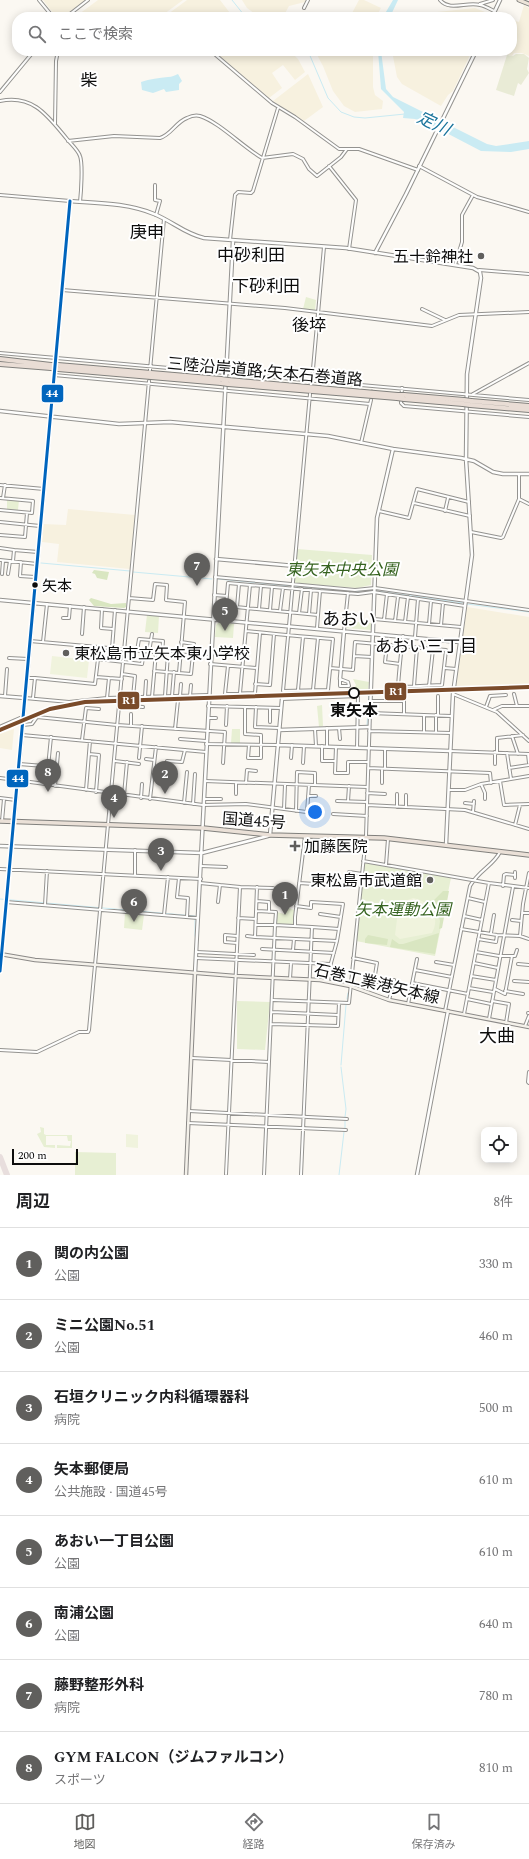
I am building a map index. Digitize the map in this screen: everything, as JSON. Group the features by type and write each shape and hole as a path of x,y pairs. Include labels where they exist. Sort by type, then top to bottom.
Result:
{"highway":[{"name":"三陸沿岸道路;矢本石巻道路","path":"0,359 58,367 463,402 529,410"},
{"name":"三陸沿岸道路;矢本石巻道路","path":"0,364 51,366"},
{"name":"三陸沿岸道路;矢本石巻道路","path":"470,403 529,406"},
{"name":"国道45号","path":"1,821 202,828 270,835 388,839 529,855"}],"main road":[{"path":"520,0 529,4"},
{"name":"石巻工業港矢本線","path":"1,954 35,960 235,976 328,981 350,986 389,1000 529,1028"},
{"path":"186,1175 195,973"}],"street":[{"path":"39,0 49,12"},
{"path":"72,12 88,0"},
{"path":"304,8 308,0"},
{"path":"440,0 443,4 450,6 479,4 493,0"},
{"path":"479,4 494,12 500,0"},
{"path":"0,92 30,56"},
{"path":"55,124 57,56"},
{"path":"217,56 278,108 295,117 339,149 359,149 418,170"},
{"path":"375,252 418,170 474,56"},
{"path":"0,101 16,98 24,100 39,110 55,124 80,156 80,202"},
{"path":"195,973 197,952 196,918 202,853 208,696 231,240 235,195 238,192 251,193 253,191 278,108"},
{"path":"68,141 114,136 160,138 167,135 178,122 195,116 200,116 262,158 293,154 303,159 309,169 317,176 342,157 347,149"},
{"path":"329,166 356,200 349,249"},
{"path":"419,166 473,195 529,212"},
{"path":"155,185 155,200 160,201 156,215"},
{"path":"0,195 132,207 156,215 196,236 349,249 455,265 478,270 529,274"},
{"path":"455,265 462,242 462,215 473,195"},
{"path":"0,971 70,201"},
{"path":"150,370 164,219"},
{"path":"311,384 324,247"},
{"path":"446,845 451,716 459,642 472,555 466,459 466,411 467,374 481,278 478,270"},
{"path":"62,290 229,303 432,326 459,315 529,312"},
{"path":"422,309 445,320"},
{"path":"0,353 529,400"},
{"path":"473,394 529,364"},
{"path":"54,375 148,382 370,404"},
{"path":"0,1050 37,1052 79,1032 88,1032 96,964 100,908 105,874 108,825 115,761 148,382"},
{"path":"372,389 373,385"},
{"path":"402,388 401,403 404,406 529,417"},
{"path":"246,631 289,635 303,637 333,639 328,690 283,691 289,635 290,626 310,394"},
{"path":"361,443 371,400"},
{"path":"0,411 119,424 162,421 328,436 393,449 466,459 477,462 496,473 529,474"},
{"path":"272,1000 349,1003 366,838 378,511 393,449"},
{"path":"471,532 502,538 519,498 519,474"},
{"path":"0,485 44,489"},
{"path":"3,498 5,486"},
{"path":"378,511 409,518 417,489 448,498 469,502"},
{"path":"0,498 33,501 32,513 0,510"},
{"path":"445,511 448,498"},
{"path":"519,498 529,504"},
{"path":"414,503 470,516"},
{"path":"0,535 25,538 28,513"},
{"path":"0,522 40,526"},
{"path":"0,548 38,552"},
{"path":"8,574 14,550"},
{"path":"215,559 295,566"},
{"path":"2,574 1,560 37,564"},
{"path":"21,562 20,576 35,577"},
{"path":"214,577 355,590 375,588 529,610"},
{"path":"318,615 226,606 228,583 348,593 375,592 465,606"},
{"path":"129,598 153,600 155,584 167,585 166,600 185,602 179,673"},
{"path":"237,607 239,584"},
{"path":"240,693 250,585"},
{"path":"259,609 261,586"},
{"path":"270,610 272,587"},
{"path":"280,612 283,588"},
{"path":"300,613 302,589"},
{"path":"309,614 311,590"},
{"path":"317,628 320,591"},
{"path":"340,679 348,682 349,686 339,686 348,593"},
{"path":"384,620 387,594"},
{"path":"214,595 227,596"},
{"path":"395,621 398,596"},
{"path":"406,622 408,598"},
{"path":"415,638 418,599"},
{"path":"0,600 459,642"},
{"path":"429,624 431,601"},
{"path":"441,625 443,602"},
{"path":"43,642 47,604"},
{"path":"63,618 69,618 70,606"},
{"path":"82,634 84,608"},
{"path":"102,609 101,628 114,629"},
{"path":"112,649 115,610"},
{"path":"374,619 462,627"},
{"path":"228,666 226,694 255,693 260,633"},
{"path":"150,652 152,634"},
{"path":"255,684 270,685 274,634"},
{"path":"330,668 353,670 355,642 373,643 387,645 402,646 417,648 433,649 447,651 442,685 398,686 400,664 402,646 403,636"},
{"path":"298,690 303,637"},
{"path":"313,690 318,638"},
{"path":"138,651 139,639 163,641 162,653"},
{"path":"30,641 210,657"},
{"path":"154,670 191,674 194,644 181,642"},
{"path":"387,645 385,662 400,664"},
{"path":"414,686 417,648"},
{"path":"429,686 433,649"},
{"path":"27,678 95,684 98,659 142,664 144,651"},
{"path":"152,697 156,652"},
{"path":"165,697 168,654"},
{"path":"354,656 372,657"},
{"path":"9,658 28,659"},
{"path":"210,664 257,668"},
{"path":"445,668 456,669"},
{"path":"5,696 7,669"},
{"path":"172,696 174,672"},
{"path":"122,674 135,676 133,697"},
{"path":"96,677 122,679"},
{"path":"33,698 35,678"},
{"path":"107,698 109,678"},
{"path":"145,697 146,681"},
{"path":"180,696 181,684"},
{"path":"190,696 191,685"},
{"path":"453,694 493,710 529,741"},
{"path":"514,694 517,706"},
{"path":"486,707 490,696 506,695"},
{"path":"0,696 69,702 120,697 208,696"},
{"path":"0,846 202,853 270,835 282,699 358,696 357,748"},
{"path":"436,733 438,696"},
{"path":"175,729 178,700"},
{"path":"370,701 404,701 404,715"},
{"path":"119,705 143,707"},
{"path":"208,706 281,708"},
{"path":"226,725 227,706"},
{"path":"493,710 502,706 529,706"},
{"path":"245,707 245,734 261,735 261,758 248,758 249,745"},
{"path":"82,740 86,708 99,709"},
{"path":"256,708 255,727 315,729 357,727 369,729 451,733"},
{"path":"270,708 270,722"},
{"path":"370,713 451,716"},
{"path":"131,714 131,726"},
{"path":"424,715 424,732"},
{"path":"0,727 23,717"},
{"path":"23,725 32,724 37,717 117,725 225,732 223,763"},
{"path":"208,718 216,718"},
{"path":"139,758 142,726"},
{"path":"327,728 327,746"},
{"path":"340,728 340,739"},
{"path":"315,729 316,746"},
{"path":"22,734 206,752"},
{"path":"495,764 497,738 523,735"},
{"path":"512,736 518,754"},
{"path":"47,776 51,737"},
{"path":"180,739 206,743 261,746 327,746 528,754 529,764 509,768"},
{"path":"86,790 90,741"},
{"path":"292,745 292,758"},
{"path":"303,763 304,746"},
{"path":"322,746 322,761 335,762"},
{"path":"150,799 156,747"},
{"path":"336,747 335,773 348,773 348,762 368,762"},
{"path":"382,783 385,749"},
{"path":"153,777 164,778 166,776 167,761 182,762 185,750"},
{"path":"55,786 58,753"},
{"path":"507,753 511,779"},
{"path":"89,754 99,755 96,792"},
{"path":"146,759 154,760"},
{"path":"115,761 139,764"},
{"path":"124,795 127,762"},
{"path":"19,764 57,768"},
{"path":"38,775 39,766"},
{"path":"368,768 490,773 491,783"},
{"path":"246,783 247,770 256,771"},
{"path":"184,803 187,772"},
{"path":"296,811 297,772 315,773 315,785"},
{"path":"193,804 195,774"},
{"path":"448,790 465,790 481,784 529,776"},
{"path":"0,778 184,803 203,805 246,804 314,813"},
{"path":"205,781 367,787"},
{"path":"500,781 504,805 529,804"},
{"path":"236,782 236,794"},
{"path":"140,798 142,784"},
{"path":"284,809 285,784"},
{"path":"481,784 485,793 485,799"},
{"path":"307,812 309,785"},
{"path":"348,802 349,786"},
{"path":"367,793 385,794"},
{"path":"397,794 397,807"},
{"path":"406,795 406,807"},
{"path":"308,796 316,796"},
{"path":"0,798 16,800"},
{"path":"1,821 4,799"},
{"path":"204,799 221,799"},
{"path":"337,801 397,807 462,809 529,829"},
{"path":"465,803 474,802 473,812"},
{"path":"515,825 520,805"},
{"path":"333,814 367,816"},
{"path":"296,926 296,906 305,836"},
{"path":"386,865 388,839"},
{"path":"135,850 135,876"},
{"path":"417,1175 449,990 468,898 473,881 478,873 492,863 500,851"},
{"path":"363,861 503,886 528,888"},
{"path":"201,866 226,867"},
{"path":"0,869 200,879"},
{"path":"46,904 47,872"},
{"path":"299,883 346,886 349,872 362,874"},
{"path":"503,886 504,875 506,874 515,877 515,872"},
{"path":"520,936 522,912 528,888 529,873"},
{"path":"164,914 168,877"},
{"path":"179,878 177,897 188,898 187,916"},
{"path":"200,883 240,887 274,888 297,897"},
{"path":"464,1014 489,883"},
{"path":"218,902 220,885"},
{"path":"226,1174 240,887"},
{"path":"255,937 257,887"},
{"path":"489,1019 513,887"},
{"path":"126,911 127,897"},
{"path":"138,912 139,898"},
{"path":"468,898 485,902"},
{"path":"7,900 196,918"},
{"path":"257,901 270,902 269,912"},
{"path":"296,906 311,908 311,902 343,904 337,941 330,964 328,981"},
{"path":"256,911 276,912 264,1175"},
{"path":"522,912 529,913"},
{"path":"320,914 341,917"},
{"path":"491,934 494,915"},
{"path":"464,916 482,920"},
{"path":"238,918 256,919"},
{"path":"512,920 522,921"},
{"path":"256,925 339,929"},
{"path":"301,1175 312,927"},
{"path":"461,929 497,935 520,936 529,939"},
{"path":"237,936 225,935 225,942 237,943"},
{"path":"478,939 496,942 497,935"},
{"path":"247,936 337,941"},
{"path":"293,950 294,939"},
{"path":"262,949 334,953"},
{"path":"476,952 501,956 512,956 516,955 517,950"},
{"path":"197,952 254,956"},
{"path":"505,992 512,956"},
{"path":"196,958 330,964"},
{"path":"353,958 377,963 374,981 393,985"},
{"path":"408,1004 417,959"},
{"path":"290,979 292,962"},
{"path":"436,962 454,965"},
{"path":"474,963 499,968"},
{"path":"518,964 529,965"},
{"path":"415,970 452,977"},
{"path":"471,976 496,980"},
{"path":"389,1000 394,980"},
{"path":"514,981 529,982"},
{"path":"412,983 468,994"},
{"path":"469,988 494,992"},
{"path":"495,989 505,994 505,992 523,994"},
{"path":"467,999 492,1004"},
{"path":"492,1001 509,1004 506,1023"},
{"path":"271,1024 338,1026 339,1003"},
{"path":"272,1012 338,1015"},
{"path":"525,1027 529,1014"},
{"path":"192,1058 269,1062"},
{"path":"529,1072 529,1083"},
{"path":"189,1111 347,1119"},
{"path":"188,1123 346,1130"}],"shaded area":[{"path":"43,0 85,0 69,12 52,12"},
{"path":"98,0 183,0 167,12 82,12"},
{"path":"187,0 220,0 229,12 171,12"},
{"path":"242,0 306,0 305,2 289,6 286,12 252,12 247,8"},
{"path":"359,0 364,0 381,8 379,12 353,12"},
{"path":"524,5 529,8 529,56 522,53 517,53 517,21 519,22"},
{"path":"475,8 485,12 437,12"},
{"path":"220,56 295,56 305,72 295,80 283,65 272,73 282,88 269,98"},
{"path":"318,56 373,56 373,87 375,95 383,101 382,109 355,112 344,106 333,91"},
{"path":"393,56 470,56 453,91 448,95 441,106 402,84 397,77"},
{"path":"308,74 323,107 304,121 273,101"},
{"path":"68,509 135,515 130,569 57,562 59,544 42,542 43,524 66,525"},
{"path":"467,607 529,617 529,685 456,686"},
{"path":"14,729 12,750 0,748 0,734"}],"green space":[{"path":"524,54 529,58 527,69 529,73 521,85 518,83 514,96 496,90 507,56"},
{"path":"306,297 316,300 315,311 303,309"},
{"path":"7,499 19,500 18,510 7,509"},
{"name":"東矢本中央公園","path":"297,549 372,555 371,585 357,588 294,583"},
{"path":"94,570 109,572 107,580 97,578 95,574 92,573"},
{"path":"91,598 111,604 126,603 126,607 94,606 89,600"},
{"path":"147,615 159,616 158,633 145,632"},
{"path":"346,621 371,623 371,630 346,628"},
{"path":"219,622 234,624 233,638 215,637 216,625"},
{"path":"52,656 89,660 87,678 50,674"},
{"path":"353,679 369,682 368,689 354,689 356,685"},
{"path":"322,705 323,726 319,727 317,706"},
{"path":"232,729 240,729 240,743 231,743"},
{"name":"矢本運動公園","path":"364,863 451,878 435,956 356,941"},
{"path":"402,869 423,873 421,885 399,882"},
{"path":"443,891 449,891 442,928 439,929 440,921 434,900"},
{"path":"413,898 424,902 432,910 435,921 434,927 432,933 400,939 395,935 399,903"},
{"path":"286,907 294,910 293,924 277,924 277,912 284,914"},
{"path":"125,913 144,915 142,930 124,928"},
{"path":"439,933 435,954 390,947 392,939 399,944 403,944"},
{"path":"368,935 388,939 387,945 365,943 365,939"},
{"path":"237,1001 270,1002 265,1050 237,1049"},
{"path":"40,1127 44,1128 44,1134 46,1135 72,1135 72,1148 57,1148 57,1145 70,1146 71,1141 68,1141 67,1136 46,1136 46,1145 55,1145 55,1148 44,1147 37,1134 41,1132"},
{"path":"126,1134 138,1135 138,1148 126,1147"},
{"path":"75,1152 116,1153 116,1175 75,1175"}],"water":[{"path":"393,0 398,0 392,12 386,12"},
{"name":"定川","path":"378,56 382,56 386,89 393,97 487,144 496,146 529,141 529,149 511,152 481,151 435,127 415,119 403,118 404,112 381,89"},
{"path":"178,74 182,81 179,84 179,90 166,92 164,89 153,93 142,90 141,82 171,77"}],"waterway":[{"path":"232,0 242,12"},
{"path":"310,56 328,98 341,112 354,117 365,118 405,114"},
{"path":"41,563 130,571"},
{"path":"133,572 212,579"},
{"path":"218,579 291,586"},
{"path":"295,586 354,592 366,590"},
{"path":"377,591 463,603"},
{"path":"467,604 529,612"},
{"path":"455,691 497,689"},
{"path":"373,694 451,691"},
{"path":"367,726 369,694"},
{"path":"0,899 195,916 195,936"},
{"path":"347,999 348,993"},
{"path":"341,1065 346,1005"},
{"path":"341,1067 346,1109 345,1117"},
{"path":"345,1121 345,1128"},
{"path":"339,1175 344,1132"}],"taxiway":[{"path":"0,1157 7,1175"}],"tunnel":[{"path":"371,400 372,389"}],"transit line":[{"name":"44","path":"0,971 70,201"},
{"name":"R1","path":"0,730 50,709 85,702 529,687"}],"place":[{"name":"五十鈴神社","path":"481,256"},
{"name":"矢本","path":"35,585"},
{"name":"藤野整形外科","path":"197,586"},
{"name":"あおい一丁目公園","path":"225,631"},
{"name":"東松島市立矢本東小学校","path":"66,653"},
{"name":"東矢本","path":"354,693"},
{"name":"GYM FALCON（ジムファルコン）","path":"48,792"},
{"name":"ミニ公園No.51","path":"165,794"},
{"name":"矢本郵便局","path":"114,818"},
{"name":"加藤医院","path":"295,846"},
{"name":"石垣クリニック内科循環器科","path":"161,871"},
{"name":"東松島市武道館","path":"430,880"},
{"name":"関の内公園","path":"285,915"},
{"name":"南浦公園","path":"134,922"}],"district":[{"name":"柴","path":"89,80"},
{"name":"庚申","path":"147,232"},
{"name":"中砂利田","path":"251,255"},
{"name":"下砂利田","path":"266,286"},
{"name":"後埣","path":"309,325"},
{"name":"あおい","path":"349,619"},
{"name":"あおい三丁目","path":"426,646"},
{"name":"大曲","path":"497,1036"}]}
